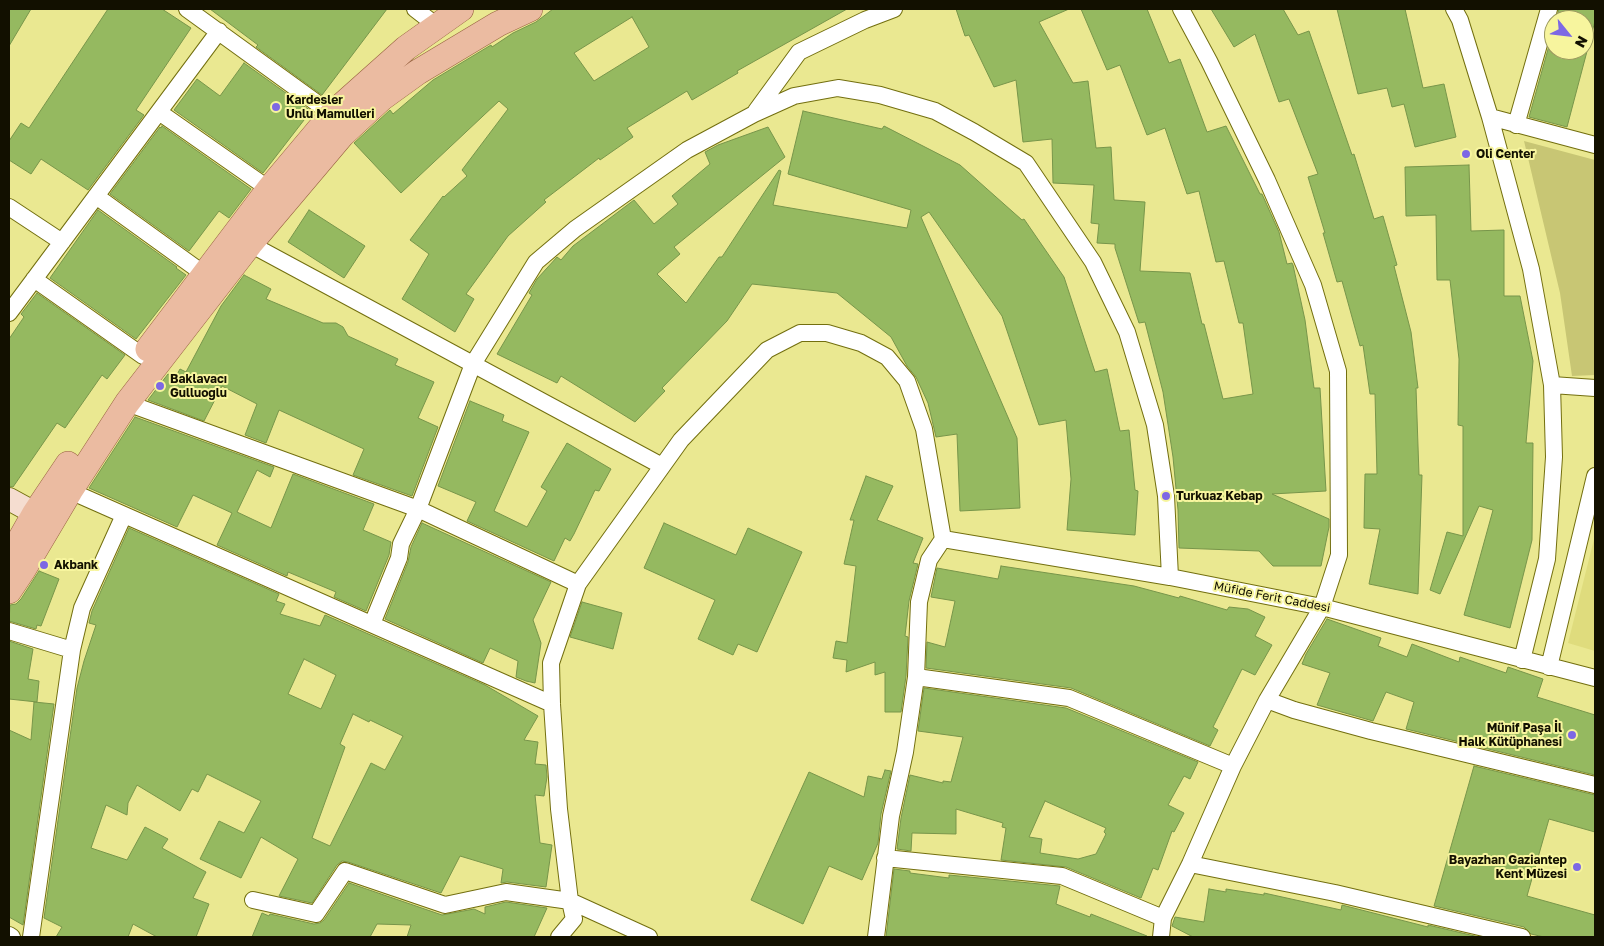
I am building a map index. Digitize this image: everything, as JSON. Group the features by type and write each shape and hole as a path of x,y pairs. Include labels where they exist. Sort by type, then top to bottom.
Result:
{"main road":[{"path":"9,591 14,563 43,518 112,399 269,189 332,114 406,48 461,9"},
{"path":"43,518 70,491 127,403 250,244 342,136 382,98 426,67 498,24 530,9"}],"street":[{"path":"188,9 332,114"},
{"path":"415,9 437,26"},
{"path":"754,114 800,52 865,20 894,9"},
{"path":"1161,937 1163,918 1190,864 1233,766 1267,700 1322,607 1339,555 1338,371 1309,276 1267,180 1209,61 1181,9"},
{"path":"1454,9 1460,20 1490,117 1531,269 1552,385 1554,457 1547,559 1522,660"},
{"path":"1516,124 1549,9"},
{"path":"9,313 219,32"},
{"path":"372,624 399,558 401,544 418,509 473,364 536,262 574,229 687,150 754,114 794,96 838,88 880,95 935,111 1026,163 1093,262 1127,332 1155,425 1166,496 1170,577"},
{"path":"158,112 269,189"},
{"path":"1490,117 1595,145"},
{"path":"96,196 204,274"},
{"path":"9,206 62,242"},
{"path":"250,244 662,466"},
{"path":"34,279 143,356"},
{"path":"559,937 574,920 559,809 551,663 578,584 681,440 767,350 800,333 827,334 861,343 887,357 907,380 924,429 943,538 929,560 919,602 916,677 905,752 891,816 876,937"},
{"path":"1552,385 1595,388"},
{"path":"127,403 418,509 578,584"},
{"path":"1549,667 1595,476"},
{"path":"70,491 552,704"},
{"path":"9,499 43,518"},
{"path":"31,937 72,650 82,608 124,515"},
{"name":"Müfide Ferit Caddesi","path":"943,538 1170,577 1322,607 1595,678"},
{"path":"9,631 72,650"},
{"path":"916,677 1069,698 1233,766"},
{"path":"1267,700 1294,710 1371,731 1595,785"},
{"path":"885,858 1062,876 1163,918"},
{"path":"1190,864 1335,893 1522,937"},
{"path":"253,900 316,914 345,871 445,904 506,892 570,900 649,937"}],"shaded area":[{"path":"1524,141 1595,160 1595,375 1572,376 1560,293"},
{"path":"1595,535 1595,651 1568,643"}],"building":[{"path":"9,9 31,9 9,46"},
{"path":"108,9 162,9 191,28 136,110 144,115 88,190 41,159 31,174 9,160 9,141 21,123 29,128"},
{"path":"210,9 387,9 322,95 256,47 258,45"},
{"path":"553,9 847,9 737,71 738,73 692,100 687,91 627,128 633,137 600,160 599,158 544,200 546,202 508,236 466,294 474,299 455,332 402,299 429,254 410,240 443,196 467,176 462,170 508,109 499,101 401,193 354,143 390,110 393,114 433,80 491,45 492,47 513,33 536,22","holes":["632,17 649,47 594,81 574,53"]},
{"path":"956,9 1069,9 1039,22 1073,83 1088,81 1096,148 1111,147 1114,200 1145,202 1140,271 1190,273 1223,399 1253,394 1243,323 1239,323 1224,261 1216,262 1199,191 1187,194 1165,128 1147,135 1120,65 1107,70 1081,9 1147,9 1169,63 1180,59 1207,132 1226,126 1260,194 1262,194 1279,232 1287,264 1292,263 1293,265 1305,320 1314,388 1320,388 1326,491 1272,494 1329,519 1321,566 1273,566 1259,551 1179,548 1178,510 1173,457 1163,392 1145,322 1139,323 1115,244 1097,243 1099,224 1091,223 1094,185 1053,183 1052,139 1023,142 1016,80 994,87 969,35 965,36"},
{"path":"1211,9 1283,9 1298,35 1309,31 1352,155 1354,154 1374,219 1383,216 1397,265 1394,266 1411,332 1418,388 1416,388 1419,475 1422,475 1418,594 1369,584 1380,529 1364,528 1365,474 1377,474 1375,394 1370,394 1363,345 1360,346 1342,281 1337,282 1308,177 1318,174 1289,99 1279,102 1255,34 1234,47"},
{"path":"1337,9 1405,9 1423,88 1444,84 1456,137 1415,147 1404,104 1392,107 1387,88 1358,94"},
{"path":"1595,9 1594,25 1594,10 1559,10"},
{"path":"1545,60 1585,60 1567,127 1529,117"},
{"path":"244,63 311,111 263,173 174,110 197,79 220,96"},
{"path":"803,111 882,129 884,126 960,165 1022,220 1024,219 1064,277 1095,372 1107,369 1120,431 1129,430 1135,490 1138,491 1135,535 1067,530 1071,479 1066,420 1039,425 1002,316 929,212 921,217 1017,438 1020,508 960,511 957,434 936,437 928,403 916,377 907,366 891,337 837,293 752,284 727,321 662,388 665,391 635,422 561,376 557,383 497,354 532,295 529,293 537,279 557,257 561,260 573,246 634,200 654,224 678,204 672,196 710,164 705,152 718,145 768,127 785,157 674,247 680,254 657,274 686,303 719,257 722,257 779,170 781,171 773,205 907,228 911,210 788,174"},
{"path":"162,126 251,189 229,218 219,211 189,251 110,194"},
{"path":"1469,165 1471,231 1504,230 1504,296 1520,296 1533,361 1526,443 1533,443 1532,540 1510,628 1464,615 1493,510 1479,506 1440,594 1430,590 1447,532 1463,536 1463,426 1458,425 1459,359 1450,280 1437,280 1436,215 1406,216 1405,167"},
{"path":"98,210 186,275 136,339 50,278"},
{"path":"309,210 365,246 344,278 288,242"},
{"path":"244,275 271,289 266,299 323,323 336,323 343,327 348,336 398,359 395,365 434,382 418,418 438,427 412,496 353,475 364,449 279,410 266,443 245,435 257,404 222,386 204,421 148,400 168,374 175,378 180,369 186,372 221,306"},
{"path":"37,293 125,355 107,379 102,375 65,428 57,423 13,487 9,486 9,339 24,317 21,314"},
{"path":"470,401 504,415 502,421 529,432 494,511 527,527 547,491 541,487 567,443 611,469 599,491 595,490 570,541 565,538 554,561 467,521 476,502 438,486"},
{"path":"135,417 274,467 270,477 257,470 237,512 271,528 293,474 374,504 363,530 391,542 389,555 366,611 334,597 336,592 288,572 287,576 217,545 232,513 193,495 177,527 89,488"},
{"path":"866,476 893,486 877,520 923,538 913,563 918,564 909,601 905,636 908,637 906,676 901,712 885,712 885,672 875,675 875,662 846,672 847,660 833,658 836,641 847,643 856,566 844,564 854,520 850,520"},
{"path":"422,523 551,582 533,620 541,643 535,683 516,677 518,661 490,648 483,663 385,619 408,562 411,547"},
{"path":"664,523 736,555 748,528 802,552 757,652 738,644 733,655 698,639 715,600 644,568"},
{"path":"129,528 279,594 276,601 285,604 280,614 320,626 325,615 485,685 538,716 524,740 538,742 535,764 546,765 547,777 544,796 535,795 540,843 552,845 546,887 507,882 501,883 503,869 460,856 441,893 342,861 337,865 312,903 279,896 298,859 261,837 241,878 200,859 219,821 244,833 261,801 207,774 198,792 192,789 180,811 137,785 128,803 127,815 106,805 91,848 127,860 145,827 168,839 162,848 206,872 193,898 209,904 196,937 157,937 133,924 128,937 56,937 62,927 44,918 77,688 96,625 89,623 92,611","holes":["304,659 336,675 321,709 288,694","353,714 403,736 385,770 371,763 330,846 312,838 345,747 340,744"]},
{"path":"1001,566 1134,586 1179,598 1180,596 1227,610 1229,607 1248,609 1265,617 1255,636 1272,645 1255,675 1242,669 1213,727 1218,730 1210,746 1071,688 926,668 927,642 945,647 955,601 931,597 937,568 998,579"},
{"path":"39,571 59,579 41,626 37,625 36,629 9,621 10,605 16,604 21,599"},
{"path":"582,602 622,613 613,649 570,637"},
{"path":"1327,619 1381,638 1378,646 1407,657 1412,644 1459,662 1460,657 1506,673 1508,667 1543,679 1537,697 1595,715 1595,775 1406,729 1414,702 1386,692 1373,721 1317,705 1330,673 1302,664"},
{"path":"9,641 33,649 28,679 39,681 37,702 9,699"},
{"path":"924,688 1066,708 1198,762 1190,779 1184,776 1168,805 1184,813 1174,832 1172,831 1158,870 1153,868 1141,898 1066,867 1001,860 1006,828 1002,827 1003,823 956,809 956,834 912,833 911,851 897,849 910,775 943,783 943,781 951,782 963,737 918,731","holes":["1045,801 1106,828 1104,832 1106,834 1096,854 1078,859 1040,853 1042,839 1029,837"]},
{"path":"34,702 54,704 23,925 9,917 9,730 31,740"},
{"path":"1474,766 1595,795 1595,832 1549,819 1527,896 1595,915 1595,937 1544,937 1531,934 1524,927 1434,906"},
{"path":"885,770 891,771 881,814 878,843 862,880 829,866 803,924 751,900 809,772 864,797 868,776 882,779"},
{"path":"894,869 949,878 949,875 1060,886 1056,904 1090,917 1091,914 1147,936 886,937"},
{"path":"349,883 442,915 474,909 485,914 485,907 506,902 547,908 534,937 407,937 411,925 377,924 370,937 252,937 262,913 314,924 320,923"},
{"path":"1209,889 1226,892 1226,889 1264,895 1264,893 1341,910 1342,905 1428,927 1428,925 1479,937 1193,937 1172,926 1175,917 1204,922"}],"place":[{"name":"Kardesler Unlu Mamulleri","path":"276,107"},
{"name":"Oli Center","path":"1466,154"},
{"name":"Baklavacı Gulluoglu","path":"160,386"},
{"name":"Turkuaz Kebap","path":"1166,496"},
{"name":"Akbank","path":"44,565"},
{"name":"Münif Paşa İl Halk Kütüphanesi","path":"1572,735"},
{"name":"Bayazhan Gaziantep Kent Müzesi","path":"1577,867"}]}
